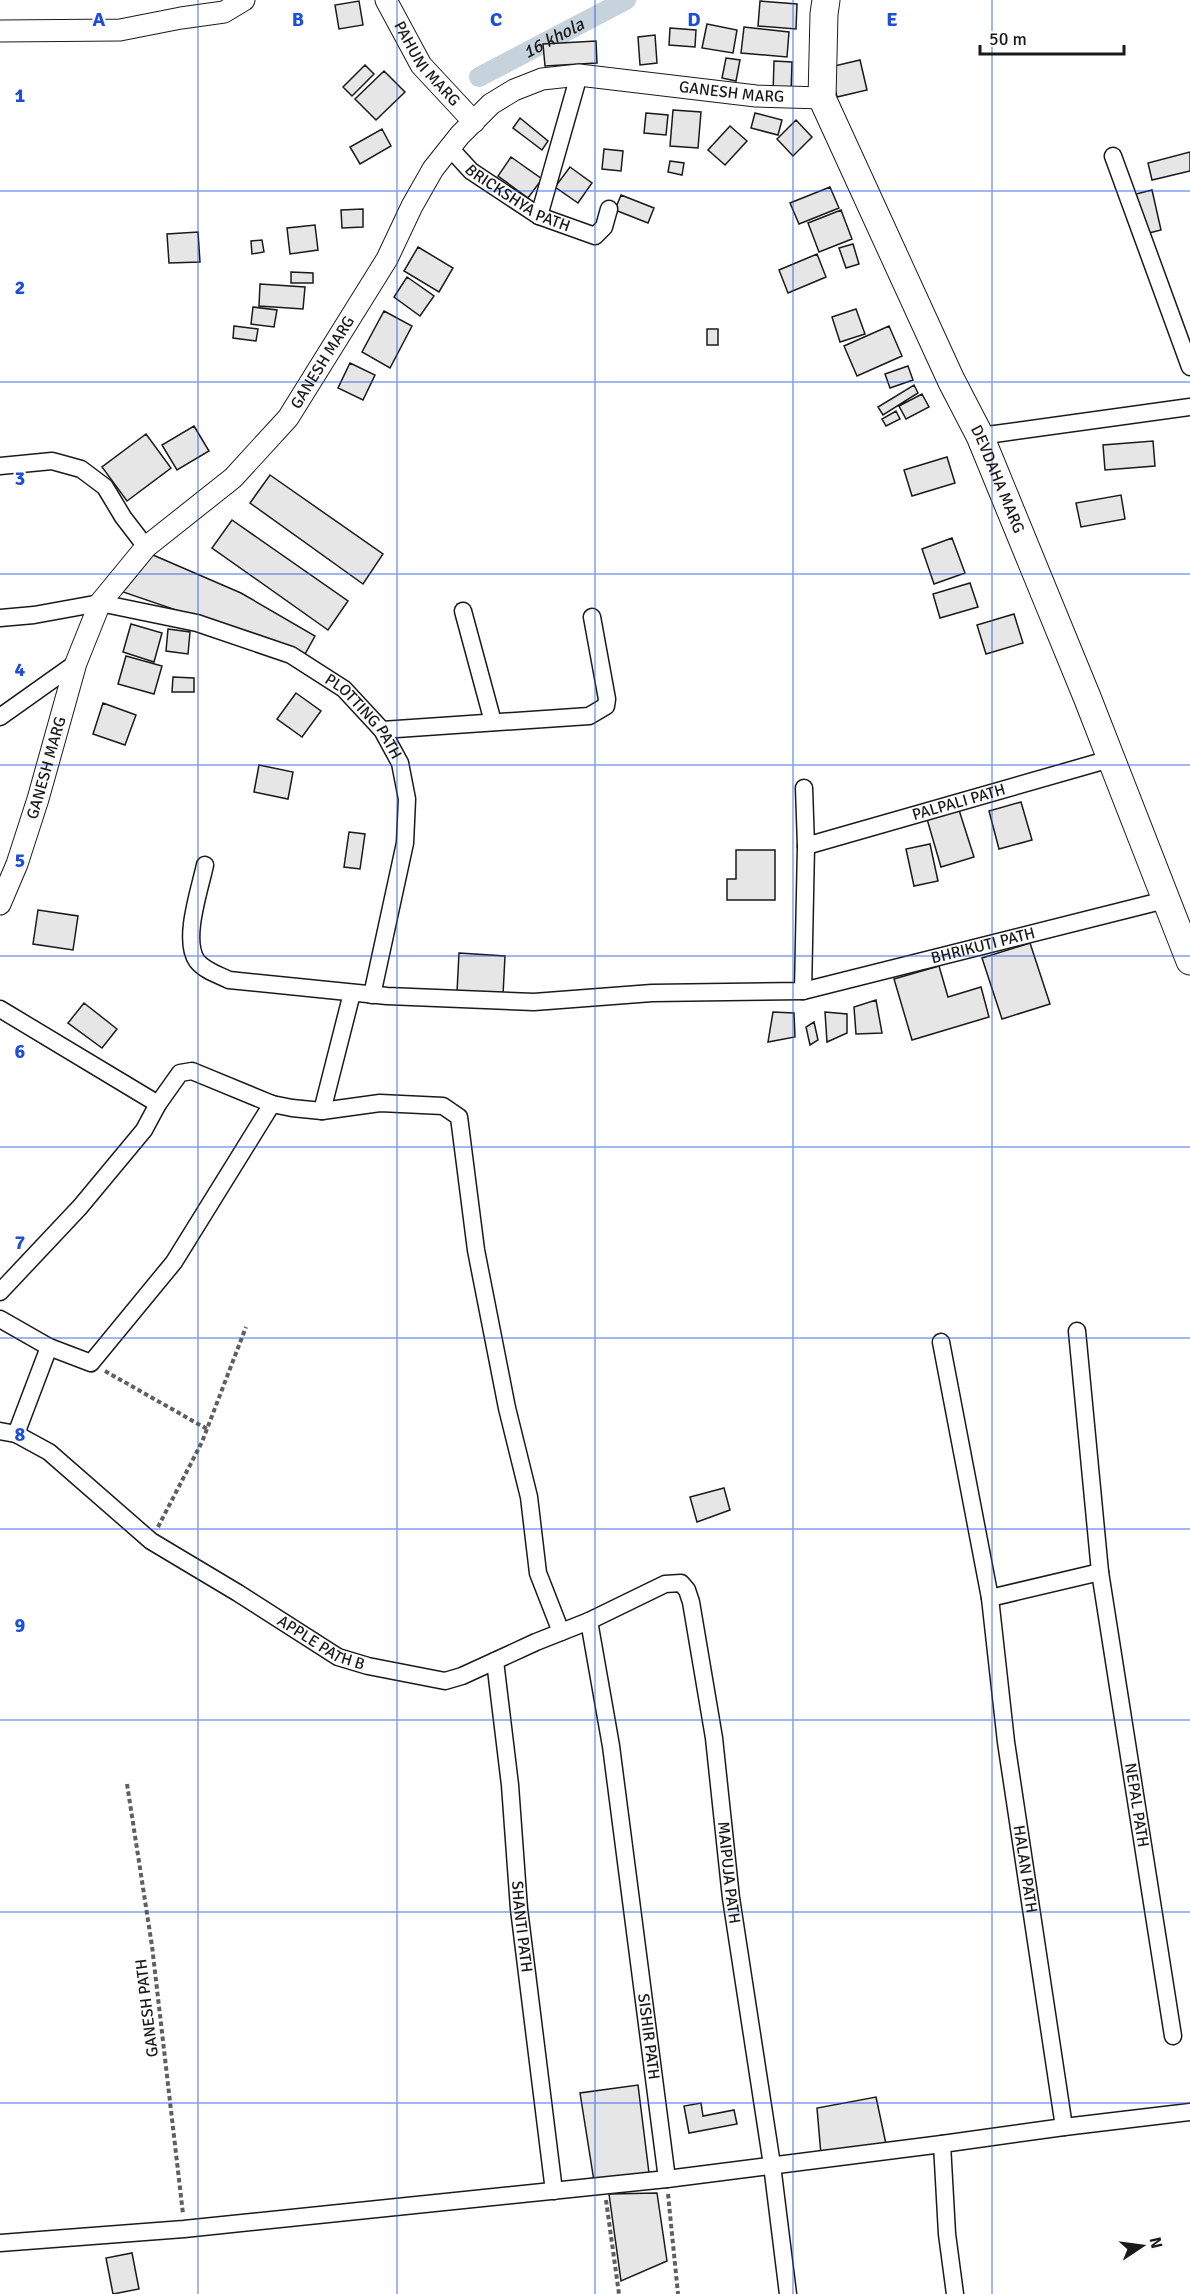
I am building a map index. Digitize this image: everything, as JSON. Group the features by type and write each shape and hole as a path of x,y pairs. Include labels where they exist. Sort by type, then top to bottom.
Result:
{"main road":[{"name":"DEVDAHA MARG","path":"826,0 822,98 951,380 980,436 1190,961"}],"street":[{"path":"0,31 120,30 224,12 244,0"},
{"name":"PAHUNI MARG","path":"386,0 421,65 474,122"},
{"path":"539,216 579,75"},
{"name":"GANESH MARG","path":"0,904 17,864 76,663 100,603 146,547 233,478 288,418 387,259 433,168 449,147 491,104 514,90 542,79 579,75 756,96 822,98"},
{"name":"BRICKSHYA PATH","path":"449,147 471,171 539,216 595,236 604,228 609,209"},
{"path":"1113,156 1190,367"},
{"path":"980,436 1190,407"},
{"path":"0,466 52,461 81,469 105,487 123,517 146,547"},
{"path":"0,618 34,615 100,603"},
{"name":"PLOTTING PATH","path":"100,603 197,623 291,655 344,689 381,730 400,763 407,799 405,843 372,995"},
{"path":"464,611 493,722"},
{"path":"381,730 589,716 606,706 607,699 592,617"},
{"path":"0,717 76,663"},
{"name":"PALPALI PATH","path":"806,846 1110,759"},
{"path":"803,991 806,846 804,788"},
{"name":"BHRIKUTI PATH","path":"205,866 192,946 197,961 229,980 372,995 534,1002 652,993 803,991 1165,900"},
{"path":"321,1111 352,993"},
{"path":"0,1008 158,1104"},
{"path":"0,1292 87,1198 144,1130 158,1104 180,1073 192,1071 272,1104 321,1111 380,1103 443,1106 459,1117 476,1250 507,1408 529,1497 538,1573 561,1632"},
{"path":"0,1319 49,1347 92,1363 174,1262 272,1104"},
{"name":"NEPAL PATH","path":"1077,1331 1100,1572 1173,2036"},
{"name":"HALAN PATH","path":"941,1342 990,1598 1006,1742 1064,2127"},
{"path":"8,1433 49,1347"},
{"name":"APPLE PATH B","path":"8,1433 49,1452 151,1541 338,1657 378,1668 445,1681 462,1676 589,1621 665,1584 681,1584"},
{"path":"990,1598 1100,1572"},
{"name":"MAIPUJA PATH","path":"681,1584 687,1590 691,1602 714,1738 731,1898 772,2165 788,2294"},
{"name":"SISHIR PATH","path":"589,1621 611,1746 667,2179"},
{"name":"SHANTI PATH","path":"495,1661 510,1785 519,1908 554,2191"},
{"path":"0,2243 184,2229 667,2179 1190,2112"},
{"path":"942,2144 947,2234 955,2294"}],"path":[{"path":"151,1541 207,1429 246,1327"},
{"path":"92,1363 207,1429"},
{"name":"GANESH PATH","path":"127,1784 152,1946 184,2229"},
{"path":"667,2179 678,2294"},
{"path":"604,2184 619,2294"}],"building":[{"path":"359,1 363,25 339,29 335,5"},
{"path":"760,1 797,4 796,29 758,26"},
{"path":"707,24 737,30 733,53 702,48"},
{"path":"744,27 789,32 787,57 741,53"},
{"path":"670,28 696,30 695,47 669,45"},
{"path":"655,35 657,63 640,65 638,37"},
{"path":"596,41 597,63 545,66 543,44"},
{"path":"726,58 740,60 736,81 722,78"},
{"path":"860,60 867,90 837,97 830,67"},
{"path":"774,61 792,62 791,94 773,94"},
{"path":"365,65 374,74 352,96 343,87"},
{"path":"384,71 405,92 376,120 355,99"},
{"path":"673,110 701,112 698,148 670,146"},
{"path":"646,113 668,115 666,135 644,133"},
{"path":"755,113 782,120 778,135 751,128"},
{"path":"520,118 548,141 542,150 513,128"},
{"path":"796,120 812,137 793,156 777,139"},
{"path":"730,126 747,141 725,165 708,150"},
{"path":"382,129 391,146 360,164 350,147"},
{"path":"604,149 623,151 621,171 602,169"},
{"path":"1190,152 1190,171 1152,180 1148,163"},
{"path":"511,157 542,179 528,198 498,176"},
{"path":"670,161 684,163 682,175 668,172"},
{"path":"570,167 592,183 578,203 555,187"},
{"path":"830,187 839,208 799,224 790,203"},
{"path":"1152,190 1161,230 1145,234 1136,194"},
{"path":"621,195 654,208 648,223 615,210"},
{"path":"363,209 363,227 342,228 341,210"},
{"path":"841,210 852,239 819,252 808,223"},
{"path":"315,225 318,250 290,254 287,228"},
{"path":"198,232 200,262 169,263 167,234"},
{"path":"262,240 264,252 252,254 251,241"},
{"path":"853,244 859,264 846,268 839,248"},
{"path":"418,247 453,268 439,292 404,271"},
{"path":"817,254 826,277 788,293 779,270"},
{"path":"291,272 313,273 313,283 291,283"},
{"path":"407,277 434,296 420,316 394,297"},
{"path":"260,284 305,287 303,309 259,306"},
{"path":"253,307 277,310 274,327 251,324"},
{"path":"856,309 865,334 840,342 832,317"},
{"path":"384,311 412,326 390,368 362,352"},
{"path":"234,326 258,329 256,341 233,338"},
{"path":"889,326 902,356 857,376 844,346"},
{"path":"707,329 718,329 718,345 707,345"},
{"path":"350,363 375,375 363,400 338,388"},
{"path":"908,366 913,380 890,388 885,374"},
{"path":"914,385 918,393 883,415 878,407"},
{"path":"922,394 929,407 906,419 899,406"},
{"path":"896,411 900,419 886,426 882,419"},
{"path":"194,426 209,451 177,470 162,445"},
{"path":"146,434 171,468 127,501 102,467"},
{"path":"1153,441 1155,466 1105,470 1103,445"},
{"path":"947,457 955,483 912,496 904,470"},
{"path":"270,475 383,554 363,584 250,503"},
{"path":"1121,495 1125,519 1081,527 1076,503"},
{"path":"232,520 348,601 328,630 212,548"},
{"path":"952,538 965,573 934,584 922,549"},
{"path":"153,555 241,593 315,636 305,654 123,592"},
{"path":"970,583 978,607 940,618 933,594"},
{"path":"1014,614 1023,643 986,654 977,625"},
{"path":"131,624 162,633 154,662 123,652"},
{"path":"168,629 190,632 188,654 166,651"},
{"path":"126,656 162,666 154,694 118,684"},
{"path":"173,677 194,678 194,692 172,692"},
{"path":"296,693 321,711 302,737 277,719"},
{"path":"103,703 136,715 125,745 93,734"},
{"path":"259,765 293,772 288,799 254,792"},
{"path":"1021,802 1032,840 999,849 989,811"},
{"path":"959,810 974,857 941,867 927,819"},
{"path":"349,832 365,834 360,869 344,867"},
{"path":"930,844 938,881 914,886 906,849"},
{"path":"736,850 775,850 775,900 727,900 727,879 736,879"},
{"path":"38,910 78,916 73,950 33,944"},
{"path":"1030,943 1050,1004 1002,1019 982,958"},
{"path":"459,953 505,956 503,995 457,992"},
{"path":"939,966 948,997 981,987 989,1017 912,1040 894,979"},
{"path":"876,1000 882,1033 856,1034 854,1007"},
{"path":"84,1003 117,1029 102,1048 68,1023"},
{"path":"773,1012 794,1013 795,1037 768,1042"},
{"path":"825,1012 847,1014 847,1033 827,1042"},
{"path":"814,1022 818,1040 810,1045 806,1027"},
{"path":"724,1488 730,1510 697,1522 690,1497"},
{"path":"638,2085 649,2173 594,2181 580,2093"},
{"path":"876,2097 886,2144 821,2155 817,2108"},
{"path":"701,2103 703,2116 734,2110 737,2124 689,2133 684,2106"},
{"path":"657,2193 667,2261 621,2281 609,2194"},
{"path":"132,2253 139,2289 113,2294 106,2258"}],"waterway":[{"name":"16 khola","path":"479,77 626,0"}]}
